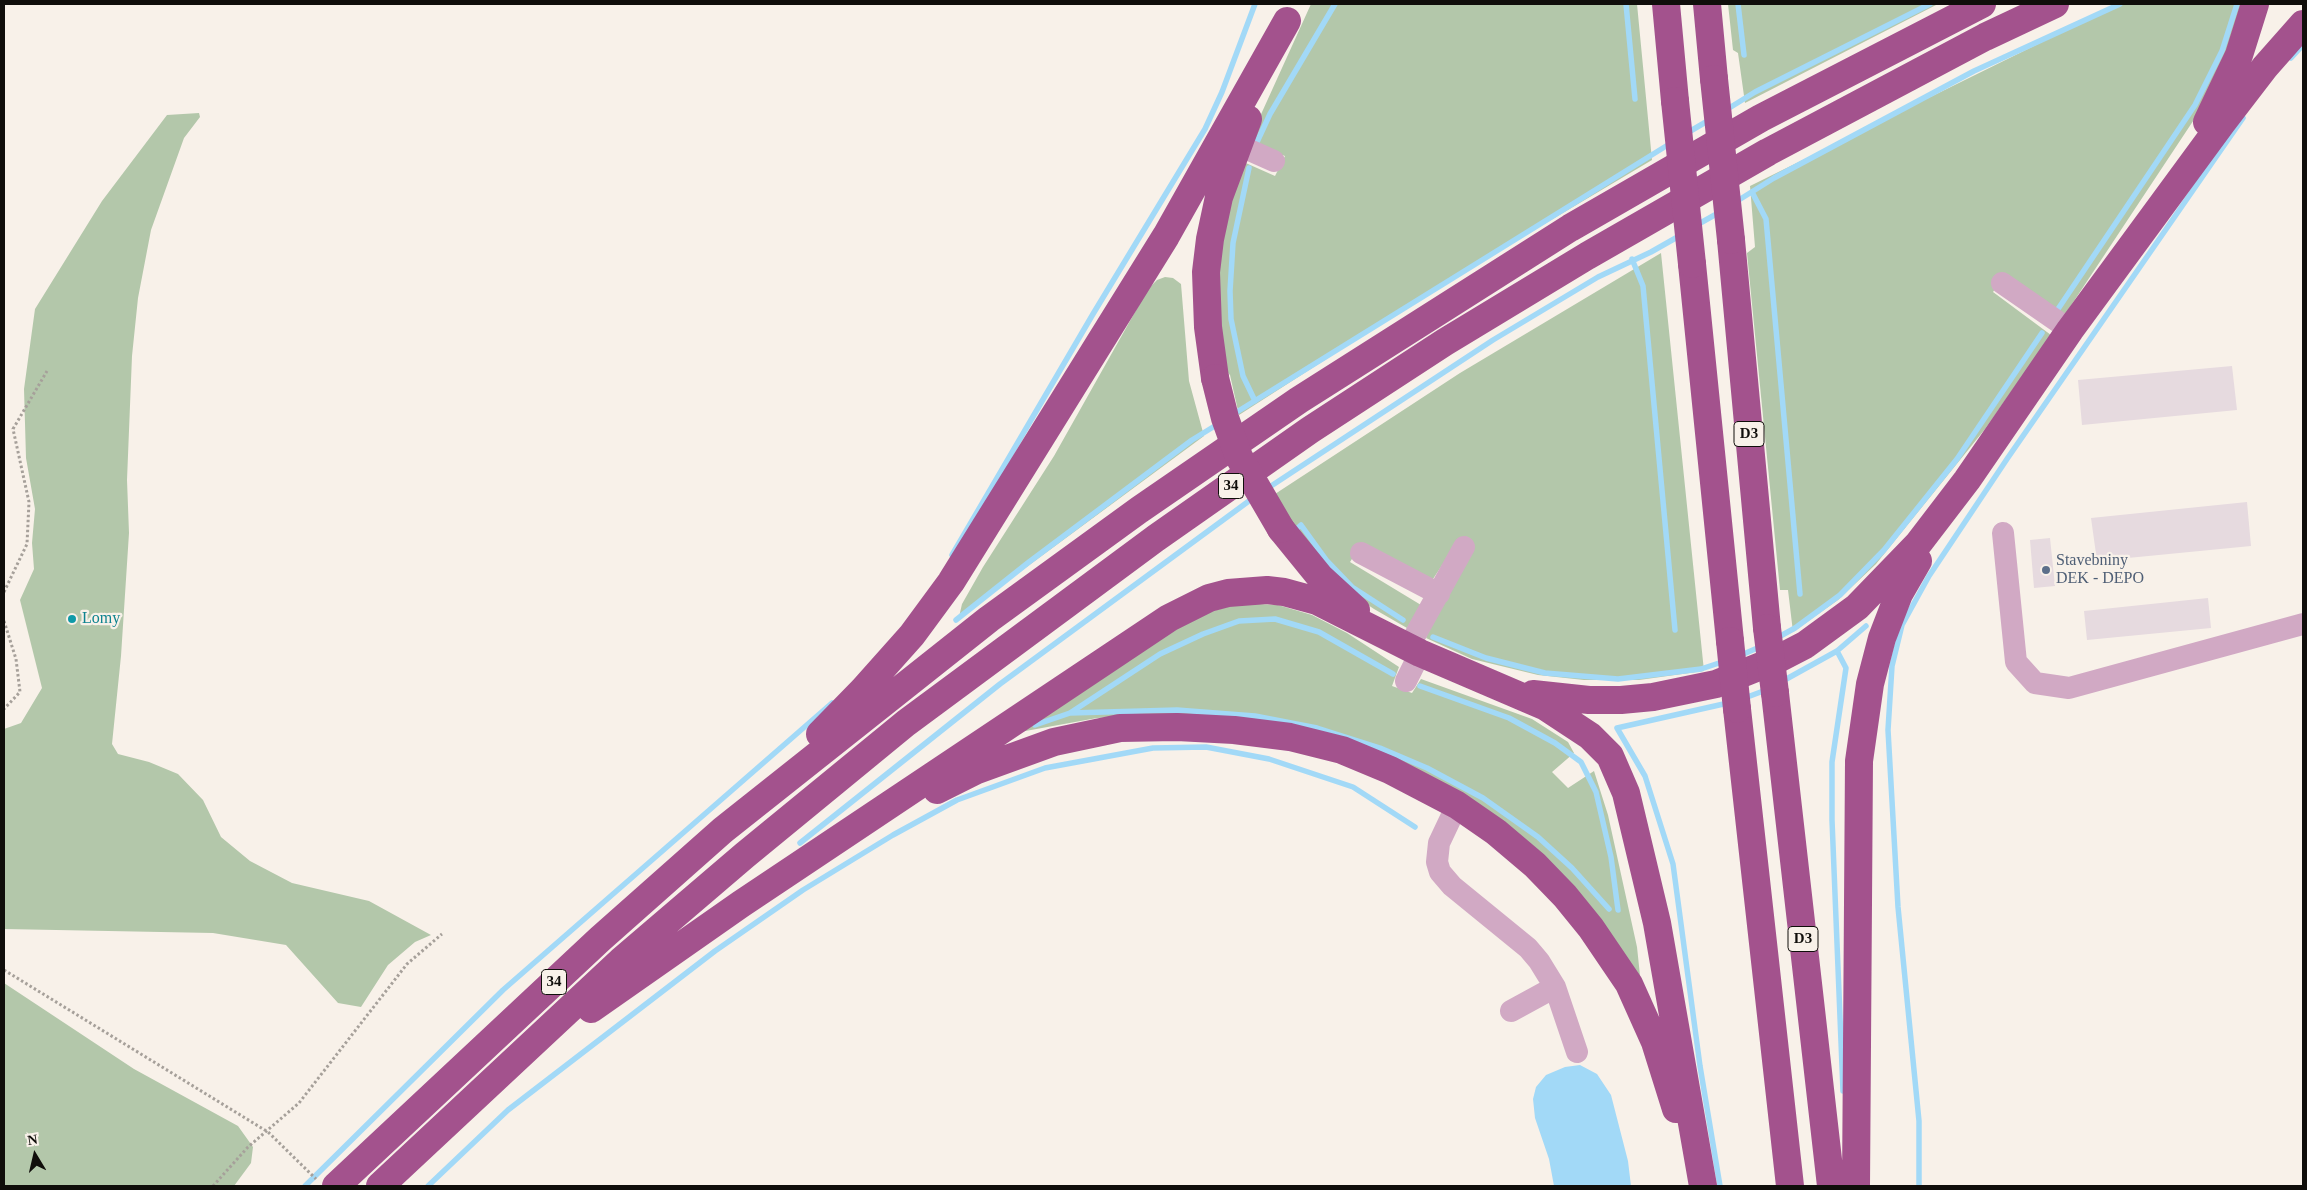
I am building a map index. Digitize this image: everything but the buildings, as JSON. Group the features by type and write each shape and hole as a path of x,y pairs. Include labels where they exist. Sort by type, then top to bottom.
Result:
{"highway":[{"name":"D3","path":"1666,4 1736,709 1790,1186"},
{"name":"D3","path":"1706,4 1731,240 1767,628 1831,1186"},
{"name":"34","path":"326,1183 723,830 989,619 1139,510 1299,400 1579,223 1761,118 1982,4"},
{"name":"34","path":"380,1186 621,961 906,723 1124,560 1310,430 1478,322 1587,256 1760,157 1985,37 2055,4"},
{"path":"2143,228 2212,113 2239,55 2255,4"},
{"path":"723,830 863,690 912,635 951,582 1166,236 1291,12"},
{"path":"1291,12 1219,197 1210,239 1206,272 1208,327 1215,378 1225,418 1240,457 1281,529 1338,595 1409,648"},
{"path":"1492,684 1557,698 1621,700 1685,692 1747,673 1805,645 1857,607 1918,544 1967,480 2143,228 2259,74 2303,24"},
{"path":"1856,1186 1859,760 1870,684 1882,638 1899,594 1967,480"},
{"path":"487,1085 638,975 835,840 1169,618 1209,598 1247,590 1267,590 1301,596 1336,610 1409,648 1546,707 1590,736 1610,756 1622,780 1657,923 1703,1186"},
{"path":"835,840 978,770 1012,756 1054,742 1120,728 1177,727 1234,730 1290,737 1350,753 1390,770 1457,805 1502,837 1535,865 1565,896 1591,928 1629,984 1655,1042 1677,1111 1696,1186"}],"lane":[{"path":"1238,145 1274,160"},
{"path":"2002,283 2070,330"},
{"path":"2003,533 2016,662 2035,683 2069,688 2303,624"},
{"path":"1406,682 1409,648 1464,547"},
{"path":"1361,553 1438,594"},
{"path":"1457,805 1439,843 1437,862 1440,872 1452,886 1528,948 1555,987 1577,1052"},
{"path":"1511,1011 1555,987"}],"path":[{"path":"4,592 27,544 29,502 13,429 47,371"},
{"path":"4,621 16,659 20,692 4,709"},
{"path":"213,1186 248,1147 300,1103 406,964 442,934"},
{"path":"4,970 268,1132 285,1149 326,1183"}],"green space":[{"path":"1311,4 1637,4 1652,160 1440,286 1239,415 1230,375 1220,364 1212,290 1239,160 1275,176 1285,156 1248,143"},
{"path":"1728,4 1938,4 1745,103 1738,53 1733,50"},
{"path":"2119,4 2244,4 2227,56 2205,103 2064,316 2003,277 1993,292 2051,335 1985,429 1876,564 1838,600 1793,632 1788,590 1780,590 1747,253 1755,247 1750,186"},
{"path":"199,113 200,117 184,138 151,230 138,298 132,356 127,480 129,533 121,656 112,744 118,754 149,762 178,774 203,800 221,837 250,861 292,883 369,901 431,935 415,942 388,965 361,1007 338,1003 286,945 213,933 4,929 4,729 21,723 42,688 20,600 34,569 32,543 35,509 26,458 24,389 35,309 102,201 167,115"},
{"path":"1661,253 1704,671 1639,680 1584,680 1538,675 1472,659 1426,638 1458,541 1431,582 1361,545 1350,562 1421,605 1407,628 1341,587 1306,548 1275,494 1460,373"},
{"path":"1165,277 1173,278 1181,284 1189,381 1204,436 959,617 962,604 983,567 1054,456 1148,289 1157,280"},
{"path":"1241,603 1278,605 1312,615 1347,633 1399,667 1392,686 1412,693 1421,679 1532,719 1568,742 1574,753 1552,772 1568,788 1594,771 1608,815 1637,947 1641,985 1462,795 1177,714 1097,718 1020,732 1192,617"},
{"path":"4,983 134,1069 238,1126 253,1147 251,1163 234,1186 4,1186"}],"water":[{"path":"1580,1065 1597,1074 1611,1095 1628,1161 1631,1186 1554,1186 1549,1159 1535,1118 1533,1099 1536,1087 1546,1075 1565,1067"}],"waterway":[{"path":"952,555 1093,314 1205,129 1222,92 1255,4"},
{"path":"1257,142 1270,114 1335,4"},
{"path":"1626,4 1635,99"},
{"path":"1738,4 1744,55"},
{"path":"1726,110 1755,92 1930,4"},
{"path":"1734,203 1774,178 1974,71 2120,4"},
{"path":"2058,309 2195,105 2222,51 2237,4"},
{"path":"2291,58 2303,45"},
{"path":"1919,1186 1919,1121 1898,907 1888,730 1892,666 1902,625 1929,576 2007,459 2243,118"},
{"path":"1687,133 1711,119"},
{"path":"1232,415 1671,143"},
{"path":"1249,168 1233,243 1230,291 1231,319 1243,376 1255,401"},
{"path":"1752,192 1766,219 1800,594"},
{"path":"1695,226 1720,212"},
{"path":"1265,490 1493,340 1598,277 1651,252 1681,235"},
{"path":"1632,259 1643,286 1675,630"},
{"path":"1775,639 1795,628 1840,595 1884,550 1957,459 2042,333"},
{"path":"956,620 1029,562 1192,440 1218,424"},
{"path":"800,843 1000,684 1253,498"},
{"path":"1293,532 1301,525 1327,561 1352,587 1403,620"},
{"path":"1035,725 1070,713 1160,654 1203,634 1239,621 1275,619 1319,632 1393,674"},
{"path":"1781,682 1837,651 1866,626"},
{"path":"1433,637 1486,658 1545,673 1618,679 1701,669 1725,661"},
{"path":"1739,656 1762,646"},
{"path":"1837,651 1846,668 1832,762 1832,820 1843,1091"},
{"path":"1420,686 1509,718 1555,743 1581,762 1596,792 1611,857 1618,910"},
{"path":"1742,699 1766,690"},
{"path":"305,1186 503,990 832,703"},
{"path":"1720,1186 1700,1066 1673,864 1645,776 1617,728 1728,703"},
{"path":"1070,713 1177,710 1255,716 1317,728 1380,748 1427,768 1483,798 1538,837 1572,868 1609,909"},
{"path":"428,1186 508,1110 715,951 803,890 893,835 957,800 1045,768 1153,748 1206,747 1269,759 1353,787 1415,827"}],"place":[{"name":"Stavebniny DEK - DEPO","path":"2046,570"},
{"name":"Lomy","path":"72,619"}]}
